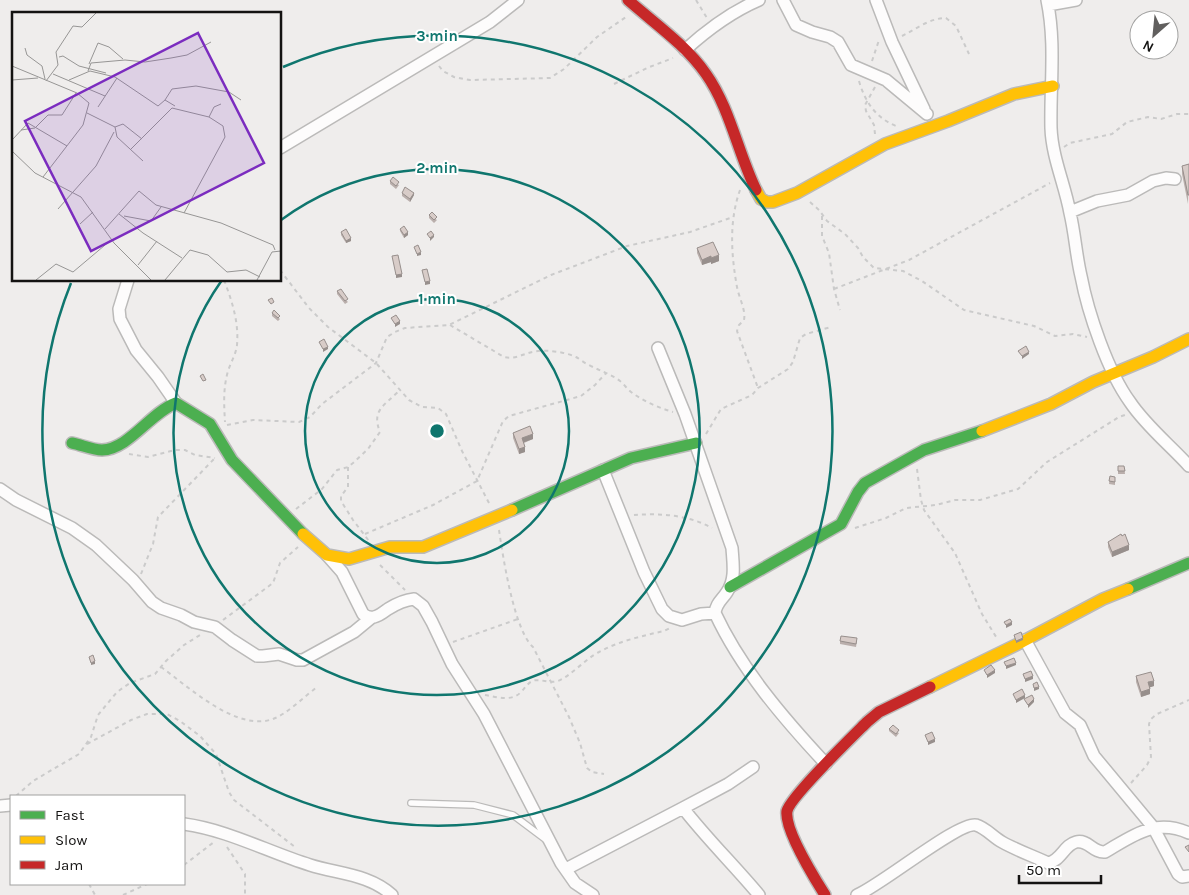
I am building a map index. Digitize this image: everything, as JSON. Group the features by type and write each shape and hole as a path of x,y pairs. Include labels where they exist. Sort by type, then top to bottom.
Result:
{"street":[{"path":"281,147 490,22 518,0"},
{"path":"628,0 685,50 706,74 722,105 742,160 757,193 761,199 773,202 797,193 877,148 1014,94 1053,86"},
{"path":"685,50 707,30 759,0"},
{"path":"783,0 796,25 830,37 838,42 847,60 855,67 886,80 927,114"},
{"path":"876,0 892,42 933,126"},
{"path":"1076,0 1047,2 1051,20 1053,86 1051,129 1055,155 1070,212 1081,277 1095,327 1114,375 1136,411 1189,466"},
{"path":"1070,212 1097,201 1128,194 1153,180 1175,179"},
{"path":"128,281 119,309 120,319 136,350 176,403 210,424 232,460 287,520 305,538 327,555 342,572 363,614 372,618"},
{"path":"826,764 760,687 738,654 715,613 715,608 730,587 834,529 841,524 865,483 915,455 950,441 1000,425 1189,340"},
{"path":"658,348 685,414 732,548 734,569 730,587"},
{"path":"72,443 104,450 117,445 144,426 164,408 176,403"},
{"path":"327,555 349,558 360,557 390,547 422,547 533,502 632,458 696,444"},
{"path":"603,470 644,572 662,609 669,616 682,620 701,614 715,613"},
{"path":"0,489 16,500 72,528 88,539 133,580 152,602 161,608 194,622 215,627 257,656 279,654 303,660 354,632 390,607 406,600 414,599 423,606 452,664 484,714 566,869 582,892 593,895"},
{"path":"825,895 790,828 787,813 789,806 826,764 879,712 1004,651 1103,599 1189,563"},
{"path":"1025,640 1065,713 1080,725 1094,756 1153,827 1178,874 1182,877 1189,876"},
{"path":"566,869 728,784 753,767"},
{"path":"683,808 712,844 759,895"},
{"path":"185,824 216,830 310,865 370,880 392,895"},
{"path":"857,895 875,886 943,838 971,825 979,826 1001,842 1048,863 1056,860 1070,845 1077,842 1083,842 1100,852 1105,852 1138,832 1153,827 1189,833"}],"lane":[{"path":"410,802 474,804 513,815 551,843"}],"path":[{"path":"696,0 707,19 707,30"},
{"path":"432,57 443,71 454,77 470,80 550,78 564,69 597,37 638,9"},
{"path":"892,42 923,24 939,18 946,18 956,26 969,54"},
{"path":"877,148 874,126 866,112 865,105 873,92 875,84 870,66 885,24"},
{"path":"614,84 676,56 685,50"},
{"path":"855,67 866,101 880,118 894,126 916,132"},
{"path":"1055,155 1070,143 1112,134 1127,122 1148,117 1161,119 1177,114 1189,114"},
{"path":"834,289 909,260 1061,177"},
{"path":"740,187 735,204 731,244 740,301 745,314 744,320 739,324 737,331 758,388"},
{"path":"797,193 810,203 827,221 845,234 874,268 903,271 922,281 964,310 1034,326 1058,337 1073,334 1100,338"},
{"path":"822,215 822,236 829,253 834,289 840,310"},
{"path":"224,281 237,322 237,347 228,370 225,387 225,425 253,420 299,422 310,417 322,404 376,364 387,337 395,332 405,328 449,325 550,275 627,246 690,232 733,217"},
{"path":"281,271 309,308 328,327 376,364 409,400 422,406 438,408 446,414 477,482 496,516 522,634 533,647 569,717 587,768 592,772 604,774"},
{"path":"449,325 504,357 514,359 539,351 562,353 576,357 622,382 629,391 659,407 685,414"},
{"path":"696,444 710,428 721,409 752,394 758,388 788,369 793,362 800,338 806,334 831,327"},
{"path":"365,534 433,505 477,482 503,421 509,416 581,396 606,373"},
{"path":"287,520 294,510 322,488 337,470 348,467 368,449 380,432 376,417 378,411 400,390"},
{"path":"852,530 886,518 906,508 936,505 955,500 980,500 1018,489 1047,462 1119,417 1136,411"},
{"path":"123,453 148,457 175,450 185,450 195,455 215,458 158,517 153,544 146,565 142,573 133,580"},
{"path":"915,455 922,506 932,523 955,552 982,614 1004,651"},
{"path":"348,467 348,487 341,496 341,501 352,520 365,534 373,552 414,599"},
{"path":"622,517 647,514 691,518 727,536"},
{"path":"17,795 33,781 78,754 91,737 98,715 117,692 130,683 155,674 184,645 215,627 273,583 280,563 299,547 305,538"},
{"path":"443,646 518,619"},
{"path":"470,692 505,698 514,697 532,681 550,682 560,680 581,663 599,652 616,644 664,631 682,620"},
{"path":"161,667 209,703 254,722 273,719 317,686"},
{"path":"1123,790 1150,760 1149,724 1151,719 1157,714 1189,700"},
{"path":"86,745 131,720 148,714 167,714 200,736 216,754 229,792 234,800 297,849"},
{"path":"185,864 224,834 227,848 244,874 244,895"},
{"path":"123,895 144,885"}],"building":[{"path":"1189,164 1189,195 1188,195 1182,166"},
{"path":"393,177 399,182 396,186 390,181"},
{"path":"405,187 414,193 410,199 402,193"},
{"path":"432,212 437,217 434,220 429,215"},
{"path":"404,226 408,232 404,235 400,229"},
{"path":"346,229 351,238 346,241 341,232"},
{"path":"431,231 434,235 430,238 427,234"},
{"path":"713,242 719,255 702,260 697,248"},
{"path":"418,245 421,252 417,254 414,247"},
{"path":"398,255 402,274 396,275 392,256"},
{"path":"427,269 430,281 425,282 422,270"},
{"path":"341,289 348,299 345,301 337,291"},
{"path":"272,298 274,302 271,304 268,300"},
{"path":"274,310 280,316 278,318 272,313"},
{"path":"396,315 400,321 395,324 391,318"},
{"path":"324,339 328,347 323,349 319,342"},
{"path":"1026,346 1029,352 1022,356 1018,351"},
{"path":"203,374 206,380 203,381 200,376"},
{"path":"530,426 533,434 522,438 525,447 519,449 513,433"},
{"path":"1118,466 1124,466 1125,471 1118,471"},
{"path":"1110,476 1115,477 1115,482 1109,481"},
{"path":"1121,534 1122,536 1125,534 1129,545 1112,552 1108,542"},
{"path":"1010,619 1012,622 1006,625 1004,622"},
{"path":"1021,632 1023,638 1016,641 1014,635"},
{"path":"841,636 857,638 856,644 840,641"},
{"path":"93,655 95,661 91,663 89,657"},
{"path":"1014,658 1016,663 1006,666 1004,662"},
{"path":"991,665 995,670 987,675 984,670"},
{"path":"1031,671 1033,676 1025,679 1023,674"},
{"path":"1151,672 1154,681 1148,682 1150,689 1141,692 1136,676"},
{"path":"1037,682 1039,687 1034,688 1033,684"},
{"path":"1022,689 1025,695 1016,700 1013,694"},
{"path":"1032,695 1034,699 1028,705 1024,699"},
{"path":"893,725 899,730 896,734 889,729"},
{"path":"932,732 935,739 928,742 925,735"}],"traffic: fast":[{"path":"72,443 98,450 112,448 121,444 157,414 176,403 210,424 232,460 303,534"},
{"path":"730,587 841,524 865,483 924,450 982,431"},
{"path":"512,510 631,458 696,443"},
{"path":"1128,589 1189,563"}],"traffic: slow":[{"path":"756,190 761,199 773,202 797,193 885,144 1014,94 1053,86"},
{"path":"982,431 1051,404 1093,382 1153,357 1189,339"},
{"path":"303,534 327,555 349,559 390,547 423,547 512,510"},
{"path":"930,687 1022,642 1103,599 1128,589"}],"traffic: jam":[{"path":"628,0 689,53 706,74 728,116 756,190"},
{"path":"825,895 795,841 787,819 787,811 810,780 867,722 879,712 930,687"}]}
